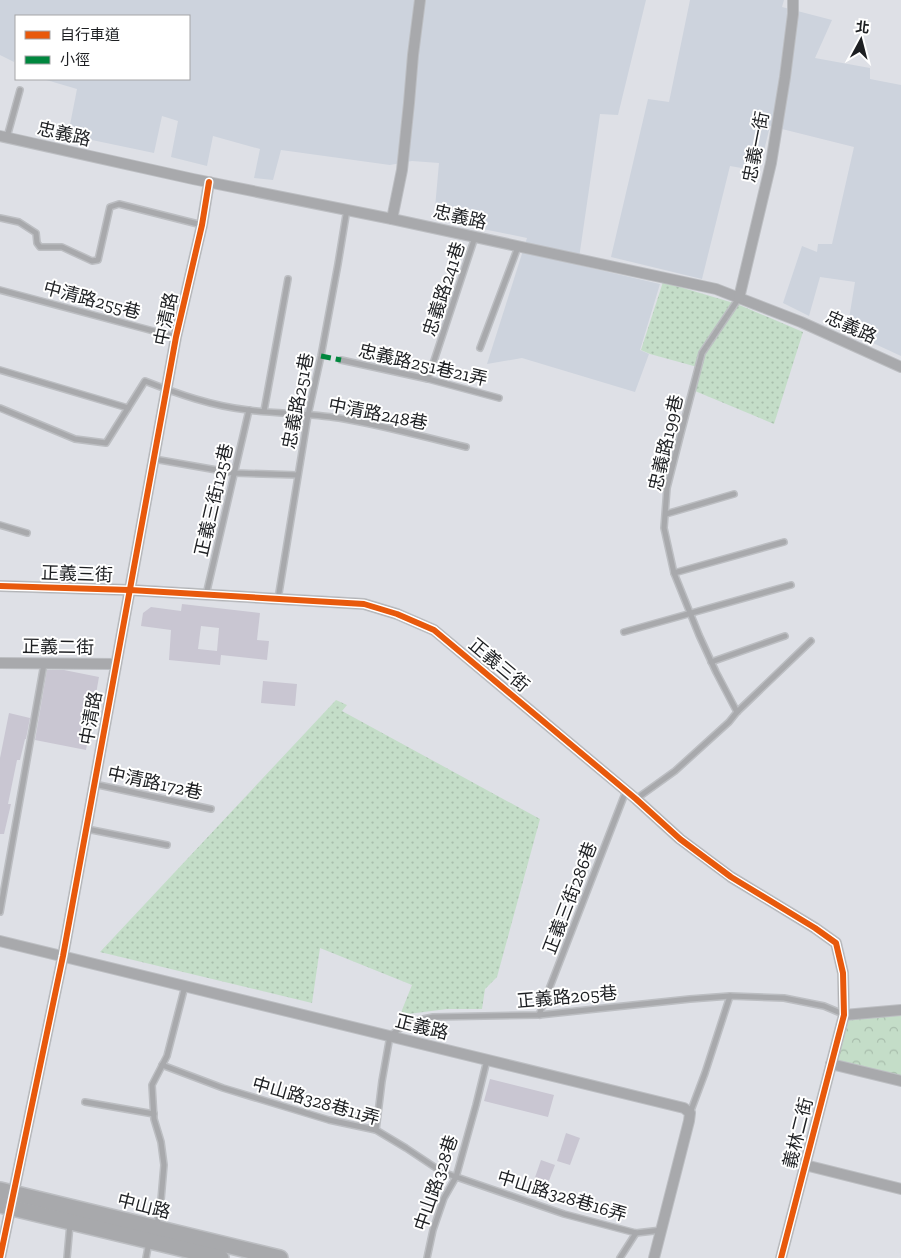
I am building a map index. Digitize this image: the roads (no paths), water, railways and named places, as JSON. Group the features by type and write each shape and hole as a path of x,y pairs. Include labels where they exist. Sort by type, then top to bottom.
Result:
{"main road":[{"name":"中山路","path":"6,1199 70,1222 280,1258"},
{"name":"中山路","path":"6,1199 153,1235 221,1258"}],"street":[{"path":"392,218 402,170 420,0"},
{"name":"忠義一街","path":"739,298 771,163 785,77 793,0"},
{"name":"忠義路","path":"3,137 209,182 392,218 716,289 801,322 901,367"},
{"name":"中清路","path":"0,1258 6,1199 63,956 176,337 202,225 209,182"},
{"name":"正義三街","path":"0,586 130,590 364,604 397,614 434,630 636,799 680,839 731,877 815,928 836,943 843,973 844,1014"},
{"name":"正義二街","path":"0,663 116,664"},
{"name":"正義路","path":"0,941 684,1108 690,1113"},
{"path":"844,1014 901,1010"},
{"name":"義林二街","path":"781,1258 844,1014"},
{"path":"831,1064 901,1081"},
{"path":"654,1258 690,1113"},
{"path":"805,1165 901,1189"}],"lane":[{"path":"3,137 20,90"},
{"path":"0,218 19,222 36,233 37,243 40,247 62,247 92,261 98,260 110,207 119,204 202,225"},
{"name":"忠義路251巷","path":"278,599 308,415 321,356 347,209"},
{"name":"忠義路241巷","path":"428,379 475,237"},
{"path":"480,348 518,247"},
{"path":"264,411 288,279"},
{"name":"中清路255巷","path":"0,290 176,337"},
{"name":"忠義路199巷","path":"737,712 711,662 674,573 664,528 667,488 702,353 739,298"},
{"name":"忠義路251巷21弄","path":"341,360 428,379 499,398"},
{"path":"0,370 128,408 106,443 75,439 0,408"},
{"name":"中清路248巷","path":"128,408 145,381 212,404 249,410 339,418 400,430 466,447"},
{"name":"正義三街125巷","path":"206,595 249,410"},
{"path":"154,459 234,473 298,474"},
{"path":"666,514 734,494"},
{"path":"0,525 27,532"},
{"path":"674,573 784,542"},
{"path":"624,632 791,585"},
{"path":"711,662 785,636"},
{"path":"636,799 675,771 729,722 811,641"},
{"path":"0,912 44,664"},
{"name":"中清路172巷","path":"94,784 211,809"},
{"name":"正義三街286巷","path":"539,1015 626,791"},
{"path":"86,829 167,845"},
{"path":"146,1258 161,1200 164,1164 161,1142 154,1119 152,1085 167,1056 186,986"},
{"path":"690,1113 730,996"},
{"name":"正義路205巷","path":"390,1036 408,1022 433,1018 539,1015 730,996 784,998 824,1006 844,1014"},
{"path":"376,1130 390,1036"},
{"name":"中山路328巷","path":"427,1258 441,1206 456,1177 487,1060"},
{"name":"中山路328巷11弄","path":"162,1065 224,1088 330,1120 376,1130 442,1172 456,1177"},
{"path":"85,1102 154,1114"},
{"name":"中山路328巷16弄","path":"456,1177 564,1214 636,1233 662,1230"},
{"path":"67,1258 70,1222"},
{"path":"620,1258 636,1233"}]}
